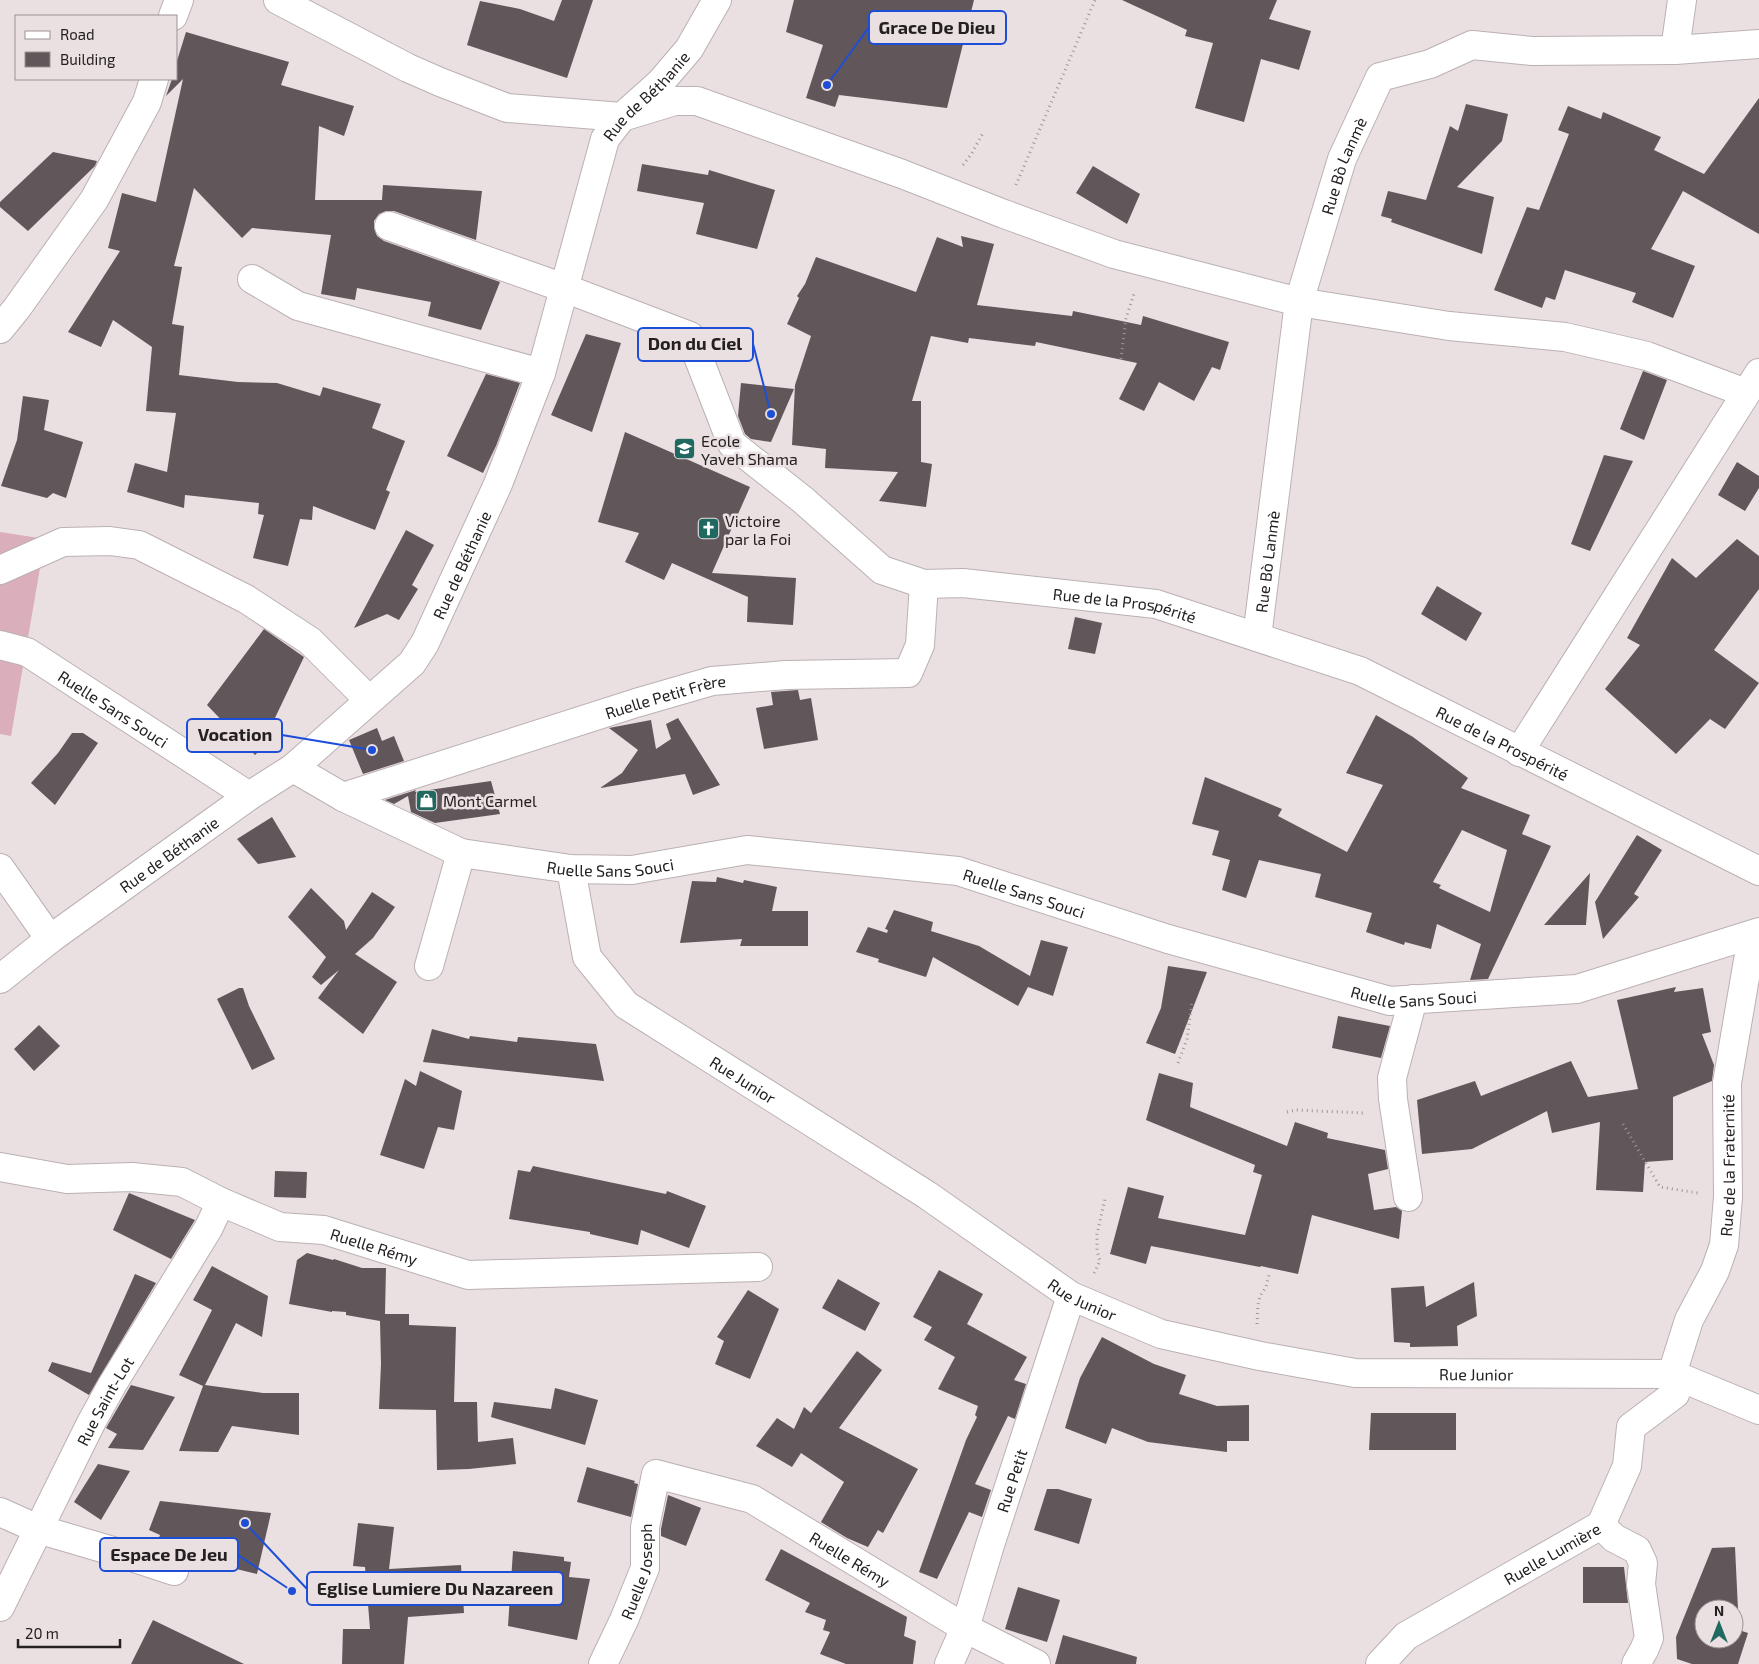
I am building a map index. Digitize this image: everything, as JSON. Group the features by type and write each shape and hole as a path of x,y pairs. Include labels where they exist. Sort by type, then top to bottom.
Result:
{"street":[{"path":"173,15 179,0"},
{"path":"278,0 307,7 408,68 507,108 622,117 675,101 697,101 945,190 1004,214 1114,254 1299,302 1450,326 1565,338 1647,356 1753,383 1519,752"},
{"name":"Rue de Béthanie","path":"0,979 50,938 249,796 293,768 412,663 426,642 498,484 541,373 605,139 622,117 660,84 689,49 717,0"},
{"path":"1675,50 1682,0"},
{"name":"Rue Bò Lanmè","path":"1257,637 1299,302 1342,159 1380,77 1430,64 1472,45 1532,51 1675,50 1759,44"},
{"path":"0,329 94,200 147,102 154,80"},
{"name":"Rue de la Prospérité","path":"389,226 564,288 690,336 732,444 803,500 882,570 924,584 963,583 1156,604 1360,672 1759,871"},
{"path":"252,280 298,306 541,373"},
{"path":"0,570 63,542 110,541 139,545 246,599 310,641 369,700"},
{"name":"Ruelle Petit Frère","path":"343,797 636,703 712,681 786,676 908,673 920,645 924,584"},
{"name":"Ruelle Sans Souci","path":"0,645 27,652 249,796"},
{"name":"Ruelle Sans Souci","path":"293,768 343,797 461,853 571,869 632,870 747,850 958,872 1168,938 1390,1001 1577,988 1759,932"},
{"path":"429,966 461,853"},
{"path":"0,868 50,938"},
{"name":"Rue Junior","path":"571,869 587,957 626,1005 927,1195 1076,1298 1161,1334 1251,1354 1355,1372 1672,1374 1759,1410"},
{"name":"Rue de la Fraternité","path":"1672,1374 1689,1320 1715,1271 1724,1245 1728,1197 1727,1083 1748,960 1759,953"},
{"path":"1408,1197 1393,1099 1392,1078 1413,999"},
{"name":"Ruelle Rémy","path":"0,1167 68,1179 132,1176 182,1182 221,1202 280,1226 324,1230 468,1275 758,1268"},
{"name":"Rue Saint-Lot","path":"0,1607 91,1423 112,1385 208,1229 221,1202"},
{"name":"Rue Petit","path":"949,1664 965,1628 990,1545 1076,1298"},
{"name":"Ruelle Lumière","path":"1380,1664 1406,1636 1600,1525 1626,1466 1631,1427 1675,1394 1672,1374"},
{"name":"Ruelle Rémy","path":"656,1474 752,1499 965,1628 1036,1664"},
{"name":"Ruelle Joseph","path":"603,1664 624,1620 645,1568 645,1526 656,1474"},
{"path":"0,1512 38,1529 174,1571"},
{"path":"1600,1525 1614,1538 1637,1550 1643,1563 1641,1584 1649,1638 1636,1664"}],"path":[{"path":"1004,214 1095,0"},
{"path":"945,190 972,153 984,131"},
{"path":"1121,359 1126,318 1146,262"},
{"path":"1178,1063 1187,1039 1192,1001"},
{"path":"1287,1112 1296,1110 1396,1115"},
{"path":"1623,1124 1660,1187 1728,1197"},
{"path":"1076,1298 1100,1261 1097,1251 1097,1234 1104,1199"},
{"path":"1251,1354 1257,1326 1260,1296 1266,1287 1269,1275"}],"shaded area":[{"path":"0,532 45,539 11,736 0,734"}],"building":[{"path":"562,0 593,0 567,78 467,45 480,1 520,9 554,21"},
{"path":"794,0 974,0 947,108 839,95 835,107 806,98 823,45 786,32"},
{"path":"1122,0 1277,0 1269,19 1311,31 1299,70 1261,59 1244,122 1195,108 1213,43 1185,36 1187,30"},
{"path":"186,32 289,62 281,85 354,106 344,136 319,126 315,200 382,200 383,185 482,191 476,240 394,211 386,211 379,214 374,221 377,236 384,241 500,282 481,330 428,316 431,302 357,288 355,300 321,294 331,235 252,228 242,238 194,188 174,266 182,267 172,324 184,326 179,375 238,382 277,383 320,396 323,387 381,404 372,428 405,441 386,490 390,492 375,530 313,506 312,520 300,519 288,566 253,558 264,515 258,514 259,503 185,495 184,508 127,492 135,463 167,472 176,413 146,411 152,347 113,320 101,347 68,332 120,251 108,248 122,193 156,202 183,79 166,96 172,80 178,80 178,58"},
{"path":"1759,98 1759,234 1683,191 1651,249 1695,266 1673,318 1632,302 1636,293 1565,270 1555,300 1546,297 1542,308 1494,290 1527,207 1539,210 1569,134 1558,130 1568,106 1601,119 1603,112 1661,137 1654,150 1704,174"},
{"path":"1466,104 1508,114 1502,141 1457,187 1494,197 1482,254 1391,222 1392,219 1381,216 1388,191 1426,200 1450,126 1458,131"},
{"path":"53,152 97,161 95,166 28,231 0,207 0,202"},
{"path":"642,164 708,175 709,170 775,190 757,249 696,234 704,203 637,191"},
{"path":"1093,166 1140,194 1127,224 1076,193"},
{"path":"961,236 994,244 977,305 1072,316 1073,311 1141,325 1143,316 1229,342 1220,370 1212,367 1194,401 1159,382 1144,411 1119,399 1137,363 1036,342 1035,346 969,338 968,343 931,336 912,401 921,401 921,462 932,464 926,507 879,501 898,472 825,468 826,449 792,445 795,385 811,336 787,324 799,298 797,296 805,284 816,257 916,292 937,237 963,247"},
{"path":"586,334 621,343 592,432 551,415"},
{"path":"1643,371 1667,380 1644,440 1620,429"},
{"path":"486,374 520,383 496,446 483,473 447,456"},
{"path":"741,383 794,389 771,442 751,439 745,434 738,416"},
{"path":"23,396 49,400 44,430 83,442 66,498 53,493 47,498 1,486 17,440"},
{"path":"625,432 750,487 712,573 796,578 793,625 747,622 748,597 672,563 664,580 625,562 639,533 598,522"},
{"path":"1604,455 1633,461 1590,551 1571,544"},
{"path":"1737,462 1759,476 1759,488 1745,511 1718,495"},
{"path":"406,530 434,545 412,585 418,589 399,620 387,614 354,628"},
{"path":"1737,539 1759,556 1759,589 1714,650 1759,683 1725,729 1710,719 1676,754 1605,689 1640,645 1627,638 1672,558 1696,578"},
{"path":"1437,586 1482,613 1466,641 1421,614"},
{"path":"1075,617 1102,623 1095,654 1068,649"},
{"path":"264,629 304,657 274,720 282,729 255,755 207,705"},
{"path":"798,690 800,700 811,698 818,740 764,749 756,708 773,705 771,692"},
{"path":"1376,715 1413,737 1468,778 1461,788 1530,815 1522,834 1551,846 1488,979 1470,980 1481,944 1437,924 1431,949 1405,942 1404,945 1366,932 1372,913 1315,897 1321,874 1259,860 1246,898 1222,890 1230,860 1212,855 1219,831 1192,824 1205,777 1282,809 1278,816 1347,852 1383,785 1346,773","holes":["1462,830 1507,850 1490,912 1439,888 1441,885 1433,882"]},
{"path":"678,718 720,785 693,795 685,774 600,788 622,773 638,750 609,728 651,720 656,749 671,739 666,724"},
{"path":"377,728 382,741 394,736 404,761 363,774 349,740"},
{"path":"72,733 83,733 98,743 55,805 31,783 58,753"},
{"path":"491,781 500,814 435,823 411,812 408,796 394,804 385,800 416,790 415,792"},
{"path":"272,817 296,857 258,864 237,839"},
{"path":"1637,835 1662,850 1634,894 1639,897 1603,939 1595,902"},
{"path":"1590,873 1586,925 1544,925"},
{"path":"717,877 743,883 744,880 777,887 772,911 808,911 808,946 740,946 742,939 680,943 692,881 716,882"},
{"path":"311,888 344,921 346,930 372,892 395,907 373,938 355,954 397,982 363,1034 318,998 339,970 321,985 312,977 326,957 288,917"},
{"path":"894,910 933,922 931,931 979,946 1030,976 1041,940 1068,947 1053,996 1028,987 1018,1006 933,957 926,977 878,962 879,959 856,952 868,927 887,933 888,930 885,929"},
{"path":"1168,966 1207,972 1175,1054 1146,1043 1161,1008"},
{"path":"1676,987 1674,992 1703,988 1711,1032 1702,1034 1714,1065 1712,1081 1673,1097 1673,1160 1645,1162 1643,1192 1596,1190 1600,1122 1552,1133 1547,1111 1472,1149 1422,1154 1417,1100 1475,1081 1481,1096 1571,1061 1588,1097 1638,1089 1617,1000"},
{"path":"239,988 243,988 249,1006 275,1059 252,1070 217,999"},
{"path":"1338,1016 1390,1026 1381,1058 1332,1048"},
{"path":"39,1025 60,1046 34,1071 14,1049"},
{"path":"432,1029 469,1039 470,1036 517,1042 518,1037 596,1044 604,1081 423,1062"},
{"path":"420,1071 462,1091 454,1130 438,1127 424,1169 380,1155 405,1079 416,1086"},
{"path":"1159,1073 1193,1083 1190,1107 1287,1146 1295,1122 1328,1133 1327,1138 1385,1150 1388,1169 1368,1174 1374,1210 1396,1207 1402,1211 1399,1239 1312,1215 1298,1274 1151,1246 1146,1264 1110,1254 1128,1187 1164,1196 1158,1218 1245,1235 1262,1175 1253,1172 1255,1165 1146,1120"},
{"path":"533,1166 666,1194 667,1191 706,1206 689,1248 641,1230 638,1245 590,1234 590,1232 509,1219 518,1170 530,1172"},
{"path":"275,1171 307,1172 306,1198 274,1197"},
{"path":"129,1193 195,1220 171,1259 113,1230"},
{"path":"307,1253 362,1268 386,1268 385,1314 409,1314 409,1325 456,1327 454,1402 477,1402 478,1442 513,1438 516,1464 437,1470 436,1410 379,1409 380,1321 346,1315 346,1312 332,1312 289,1304 297,1260"},
{"path":"212,1266 268,1296 262,1337 236,1323 205,1385 263,1393 299,1393 299,1435 232,1426 218,1452 179,1451 203,1386 179,1375 212,1310 193,1300"},
{"path":"939,1270 983,1294 967,1324 1027,1357 1014,1380 1026,1384 1015,1419 1008,1416 975,1484 991,1490 982,1517 969,1512 937,1579 919,1572 966,1440 977,1417 975,1415 978,1406 938,1389 955,1357 924,1340 932,1327 913,1317"},
{"path":"135,1274 156,1283 89,1395 48,1371 52,1362 91,1373"},
{"path":"838,1279 880,1303 865,1331 822,1308"},
{"path":"1474,1282 1477,1316 1457,1326 1458,1346 1410,1347 1410,1343 1394,1342 1391,1288 1424,1286 1426,1307"},
{"path":"748,1290 779,1309 750,1379 715,1364 724,1341 717,1337"},
{"path":"1102,1337 1154,1364 1186,1375 1179,1394 1217,1406 1249,1405 1249,1441 1227,1441 1227,1452 1148,1442 1112,1428 1106,1444 1065,1428 1080,1378"},
{"path":"857,1351 882,1370 839,1428 918,1469 883,1533 878,1530 868,1547 847,1538 821,1522 844,1482 801,1453 792,1467 756,1446 777,1418 794,1429 804,1407 811,1413"},
{"path":"131,1385 175,1397 143,1450 108,1448 117,1434 106,1428"},
{"path":"555,1388 598,1400 585,1445 491,1417 494,1402 551,1409"},
{"path":"1371,1413 1456,1413 1456,1450 1369,1450"},
{"path":"98,1464 130,1471 101,1520 74,1502"},
{"path":"587,1467 635,1481 634,1483 638,1484 631,1517 577,1502"},
{"path":"1047,1489 1058,1489 1092,1499 1079,1544 1034,1530"},
{"path":"668,1495 701,1508 686,1546 661,1536"},
{"path":"160,1501 271,1513 257,1574 155,1548 160,1535 149,1530"},
{"path":"358,1523 394,1527 389,1569 461,1565 464,1613 408,1617 404,1664 342,1664 343,1629 370,1629 365,1567 353,1566"},
{"path":"1735,1547 1738,1599 1694,1599 1694,1649 1743,1649 1738,1664 1692,1664 1677,1659 1676,1637 1712,1548"},
{"path":"781,1549 907,1617 904,1636 916,1641 913,1664 846,1664 820,1654 830,1632 823,1630 826,1620 805,1612 810,1603 765,1580"},
{"path":"513,1551 564,1557 564,1561 571,1562 569,1577 590,1579 577,1640 508,1626"},
{"path":"1583,1567 1624,1567 1628,1603 1583,1603"},
{"path":"1018,1587 1060,1600 1047,1642 1005,1629"},
{"path":"153,1620 244,1664 131,1664"},
{"path":"1744,1632 1748,1633 1744,1645"},
{"path":"1063,1635 1137,1657 1136,1664 1055,1664"}],"place":[{"name":"Grace De Dieu","path":"827,85"},
{"name":"Don du Ciel","path":"771,414"},
{"name":"Ecole Yaveh Shama","path":"685,449"},
{"name":"Victoire par la Foi","path":"709,529"},
{"name":"Vocation","path":"372,750"},
{"name":"Mont Carmel","path":"427,800"},
{"name":"Eglise Lumiere Du Nazareen","path":"245,1523"},
{"name":"Espace De Jeu","path":"292,1591"}]}
